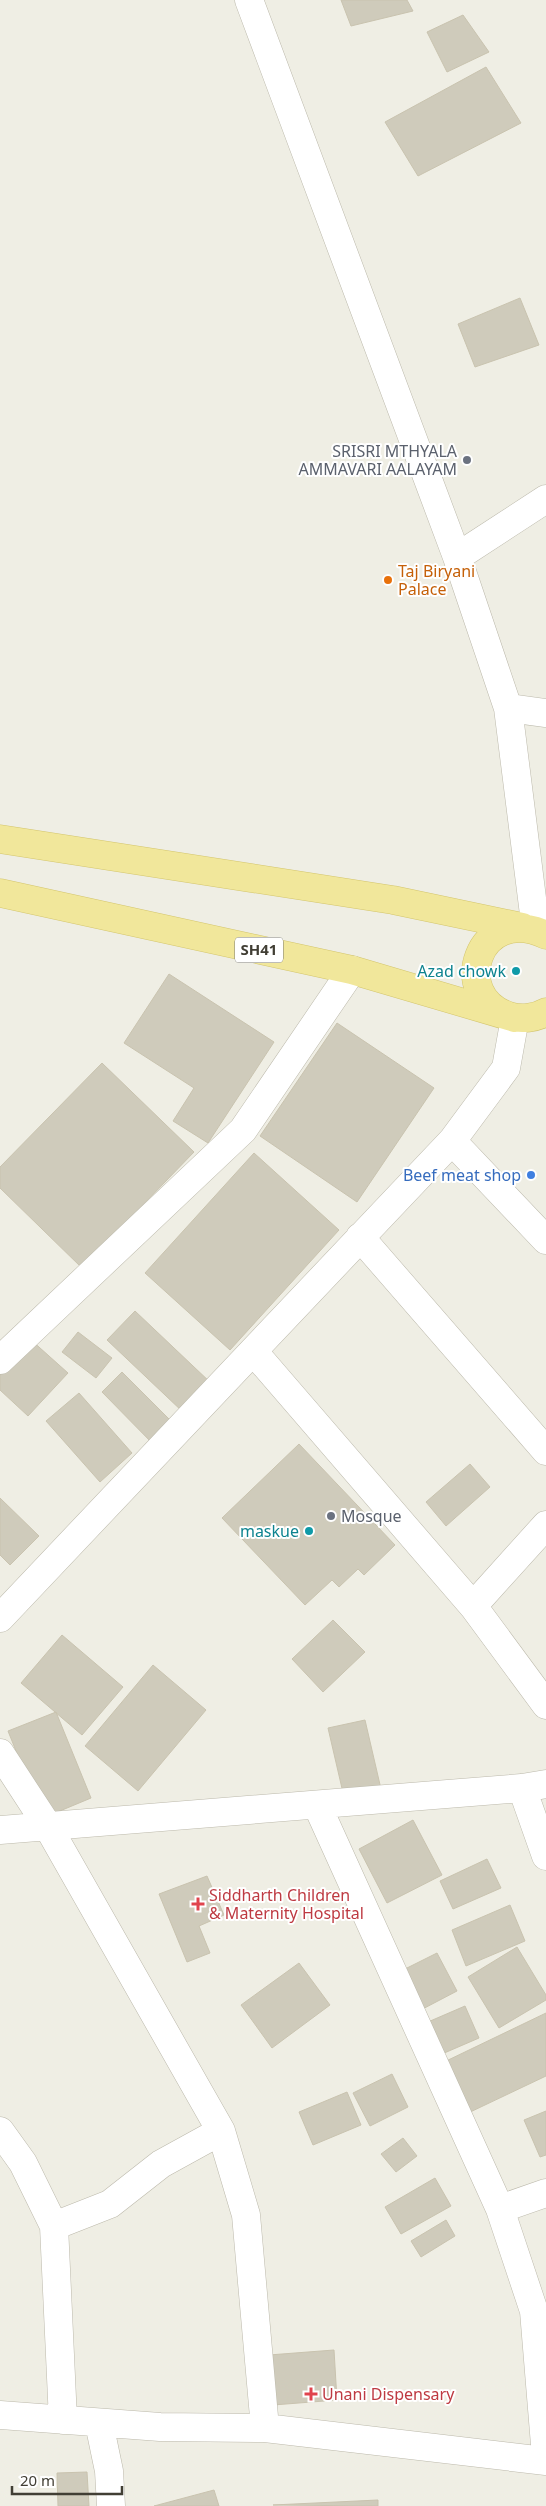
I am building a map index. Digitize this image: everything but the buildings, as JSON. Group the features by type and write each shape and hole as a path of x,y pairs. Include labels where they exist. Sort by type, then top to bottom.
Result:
{"main road":[{"path":"0,839 393,900 535,931"},
{"name":"SH41","path":"0,893 352,970 515,1018 530,1018 545,1013"},
{"path":"515,1018 500,1013 488,1004 480,992 476,977 477,961 483,947 493,936 506,929 535,931"}],"street":[{"path":"249,0 457,557 508,708 535,931"},
{"path":"457,557 546,499"},
{"path":"508,708 546,713"},
{"path":"0,1360 243,1130 352,970"},
{"path":"0,1618 452,1141 506,1068 515,1018"},
{"path":"452,1141 546,1240"},
{"path":"360,1237 546,1451"},
{"path":"252,1351 473,1606 546,1705"},
{"path":"473,1606 546,1525"},
{"path":"0,1754 47,1825 221,2131 246,2215 265,2428"},
{"path":"0,1830 534,1786 546,1856"},
{"path":"0,2415 160,2427 265,2428 546,2459 540,2311 500,2209 317,1805"},
{"path":"0,2131 22,2164 54,2226 63,2420"},
{"path":"54,2226 110,2204 161,2164 221,2131"},
{"path":"500,2209 546,2193"},
{"path":"99,2423 109,2471 111,2506"}],"place":[{"name":"SRISRI MTHYALA AMMAVARI AALAYAM","path":"467,460"},
{"name":"Taj Biryani Palace","path":"388,580"},
{"name":"Azad chowk","path":"516,971"},
{"name":"Beef meat shop","path":"531,1175"},
{"name":"Mosque","path":"331,1516"},
{"name":"maskue","path":"309,1531"},
{"name":"Siddharth Children & Maternity Hospital","path":"198,1904"},
{"name":"Unani Dispensary","path":"311,2394"}]}
